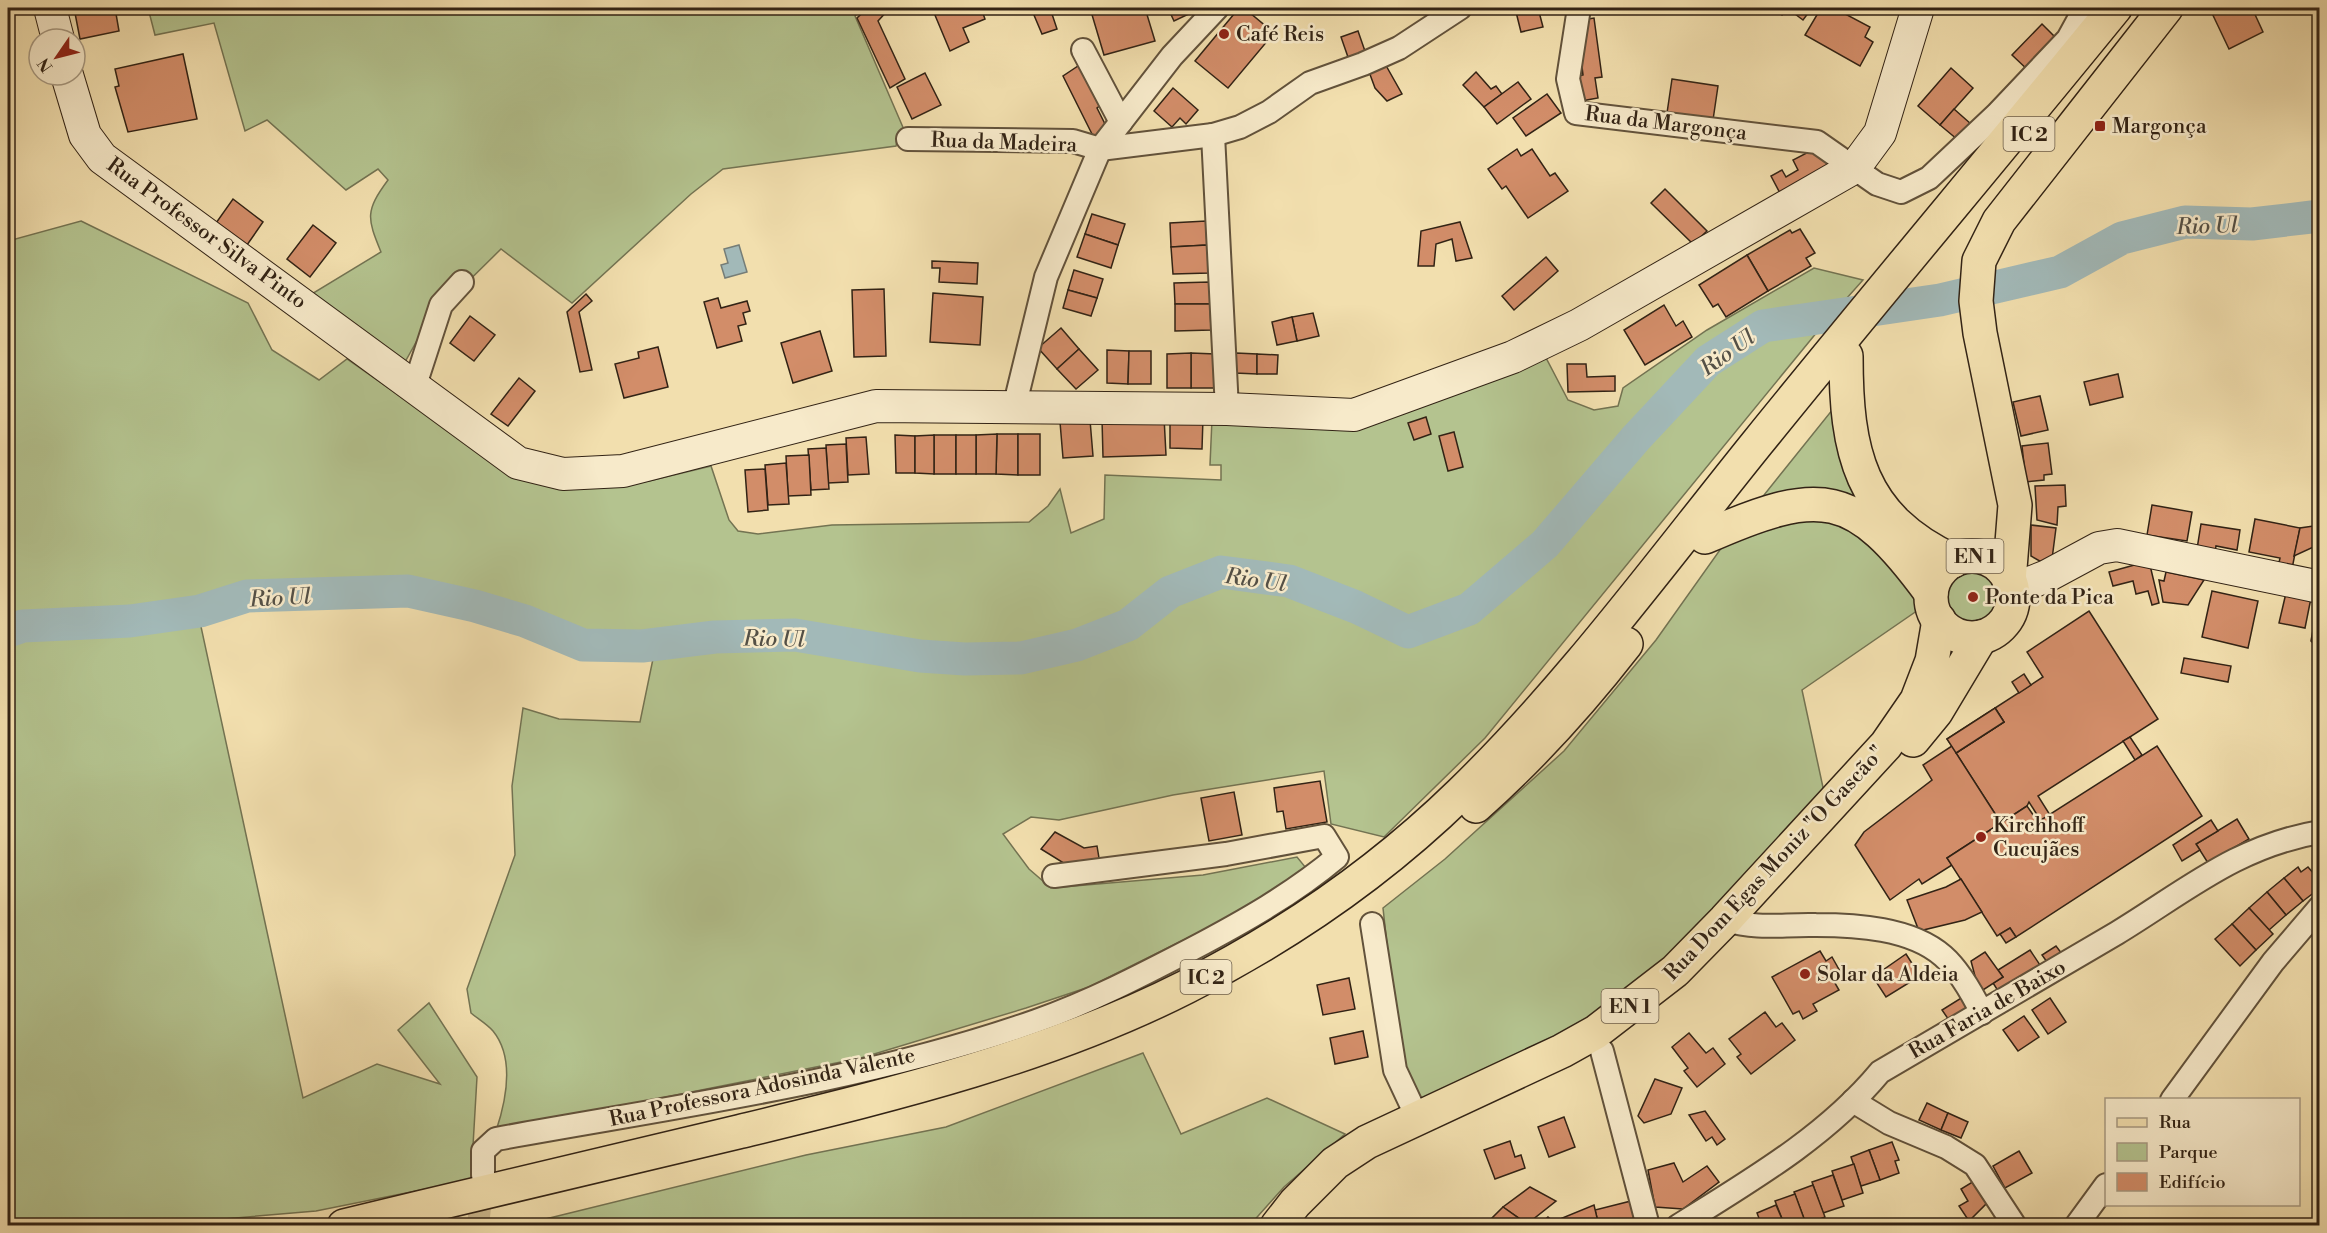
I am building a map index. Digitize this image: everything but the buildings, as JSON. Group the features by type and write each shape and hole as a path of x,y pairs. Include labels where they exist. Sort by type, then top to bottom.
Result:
{"main road":[{"name":"IC 2","path":"1920,257 2115,8"},
{"name":"IC 2","path":"344,1226 851,1105 942,1080 1134,1012 1218,971 1310,914 1383,862 1462,792 1593,649 2130,8"},
{"name":"EN 1","path":"1981,637 1999,627 2006,620 2010,610 2015,506 1980,333 1976,301 1979,261 1999,221 2166,8"},
{"name":"IC 2","path":"405,1226 947,1098 1099,1044 1211,991 1285,945 1394,870 1468,813 1514,771 1612,662 1841,351"},
{"path":"1841,351 1849,431 1860,474 1879,502 1902,528 1927,549 1965,559"},
{"path":"1705,537 1757,514 1792,504 1827,504 1849,510 1885,536 1901,552 1935,607 1957,635 1981,637"},
{"name":"EN 1","path":"1935,607 1938,574 1965,559 2014,523"},
{"name":"EN 1","path":"1965,559 1996,564 2011,585"},
{"name":"Rua Dom Egas Moniz \"O Gascão\"","path":"1303,1226 1344,1181 1379,1158 1571,1068 1602,1051 1655,1014 1686,987 1735,923 1899,727 1921,690 1932,661 1935,607"},
{"name":"Rua Dom Egas Moniz \"O Gascão\"","path":"1277,1226 1294,1203 1335,1163 1366,1142 1562,1051 1596,1032 1735,923 1901,755 1936,712 1981,637"}],"street":[{"path":"50,8 55,27"},
{"path":"1014,408 1046,277 1100,149 1172,56 1216,8"},
{"path":"1100,149 1213,135 1240,127 1269,112 1310,83 1364,64 1399,48 1460,8"},
{"name":"Rua da Margonça","path":"1579,8 1568,79 1576,113 1817,142 1855,166"},
{"path":"1918,8 1880,133 1855,166 1877,184 1901,192 1929,178 1997,114 2068,39 2085,8"},
{"path":"1083,50 1121,122"},
{"name":"Rua Professor Silva Pinto","path":"71,87 85,135 102,158 386,363 518,462 563,474 623,471 876,406 1227,409 1354,416 1513,357 1640,292 1855,166"},
{"path":"1213,135 1227,409"},
{"name":"Rua da Madeira","path":"908,139 1072,141 1100,149"},
{"path":"415,385 441,305 462,282"},
{"path":"2011,585 2047,576 2098,548 2117,545 2319,588"},
{"name":"Rua Faria de Baixo","path":"1678,1226 1816,1135 1880,1072 2118,932 2226,863 2284,838 2319,832"},
{"name":"Rua Professora Adosinda Valente","path":"483,1175 483,1151 496,1140 837,1076 1036,1021 1131,981 1220,934 1305,884 1337,857 1324,836 1226,854 1054,876"},
{"path":"2173,1098 2274,962 2319,907"},
{"path":"1735,923 1765,928 1815,925 1869,928 1919,941 1944,957 1982,1012"},
{"path":"1372,924 1395,1070 1418,1119"},
{"path":"1602,1051 1648,1226"},
{"path":"1853,1101 1889,1123 1946,1147 1975,1165 2015,1226"},
{"path":"2076,1226 2105,1186"}],"green space":[{"path":"148,8 864,8 855,16 905,132 898,134 896,146 723,169 691,194 572,303 501,249 428,321 405,362 310,295 381,252 373,231 371,215 375,200 388,180 378,169 346,190 267,120 245,131 214,23 155,35"},
{"path":"81,221 248,303 272,350 319,380 347,359 433,419 606,487 649,481 711,466 729,520 738,531 758,534 832,525 1029,522 1048,506 1060,489 1071,533 1104,519 1105,475 1221,480 1221,465 1210,465 1212,419 1331,428 1545,356 1568,400 1594,410 1618,406 1623,388 1707,330 1814,268 1863,280 1838,308 1790,315 1761,324 1710,355 1673,390 1520,559 1479,593 1450,611 1413,623 1393,620 1347,595 1297,578 1248,569 1220,567 1157,593 1121,622 1029,652 969,653 762,627 713,630 641,641 585,640 489,601 421,587 328,586 195,599 303,1098 377,1064 440,1084 398,1030 429,1003 477,1077 471,1180 316,1211 142,1226 8,1226 8,241"},
{"path":"1822,326 1485,738 1384,837 1331,824 1324,771 1173,795 1059,820 1031,817 1003,834 1029,869 1051,888 1203,875 1297,857 1306,868 1236,914 1089,987 1026,1008 861,1058 496,1131 505,1093 504,1054 493,1031 471,1013 467,989 515,855 512,786 523,708 559,719 640,722 654,654 712,647 795,645 885,660 1014,668 1086,652 1129,636 1174,600 1233,583 1295,595 1405,641 1473,616 1526,571 1656,427 1726,356 1769,332"},
{"path":"1837,404 1867,507 1760,500"},
{"path":"1776,517 1842,518 1907,573 1921,608 1802,690 1824,792 1770,853 1643,981 1564,1034 1424,1101 1409,1087 1392,990 1383,908 1445,859 1564,751 1656,640 1722,547"},
{"path":"1972,567 1983,569 1992,575 1998,584 2000,595 1998,606 1992,615 1983,621 1972,623 1961,621 1952,615 1946,606 1944,595 1946,584 1952,575 1961,569"},
{"path":"1143,1053 1181,1134 1267,1098 1345,1134 1284,1187 1250,1225 517,1226 806,1155 946,1127"}],"water":[{"path":"739,245 747,272 725,278 721,265 728,263 724,249"}],"waterway":[{"name":"Rio Ul","path":"8,631 23,626 130,621 200,611 247,596 408,591 475,606 525,621 583,645 642,646 715,637 795,635 920,656 965,659 1021,658 1077,645 1128,625 1170,592 1221,572 1289,581 1356,607 1408,632 1469,609 1545,544 1636,438 1708,361 1763,326 1940,300 2060,272 2122,238 2185,222 2252,224 2320,216"}],"tunnel":[{"path":"478,1226 483,1179"}],"place":[{"name":"Café Reis","path":"1224,34"},
{"name":"Margonça","path":"2100,126"},
{"name":"Ponte da Pica","path":"1973,597"},
{"name":"Kirchhoff Cucujães","path":"1981,837"},
{"name":"Solar da Aldeia","path":"1805,974"}]}
